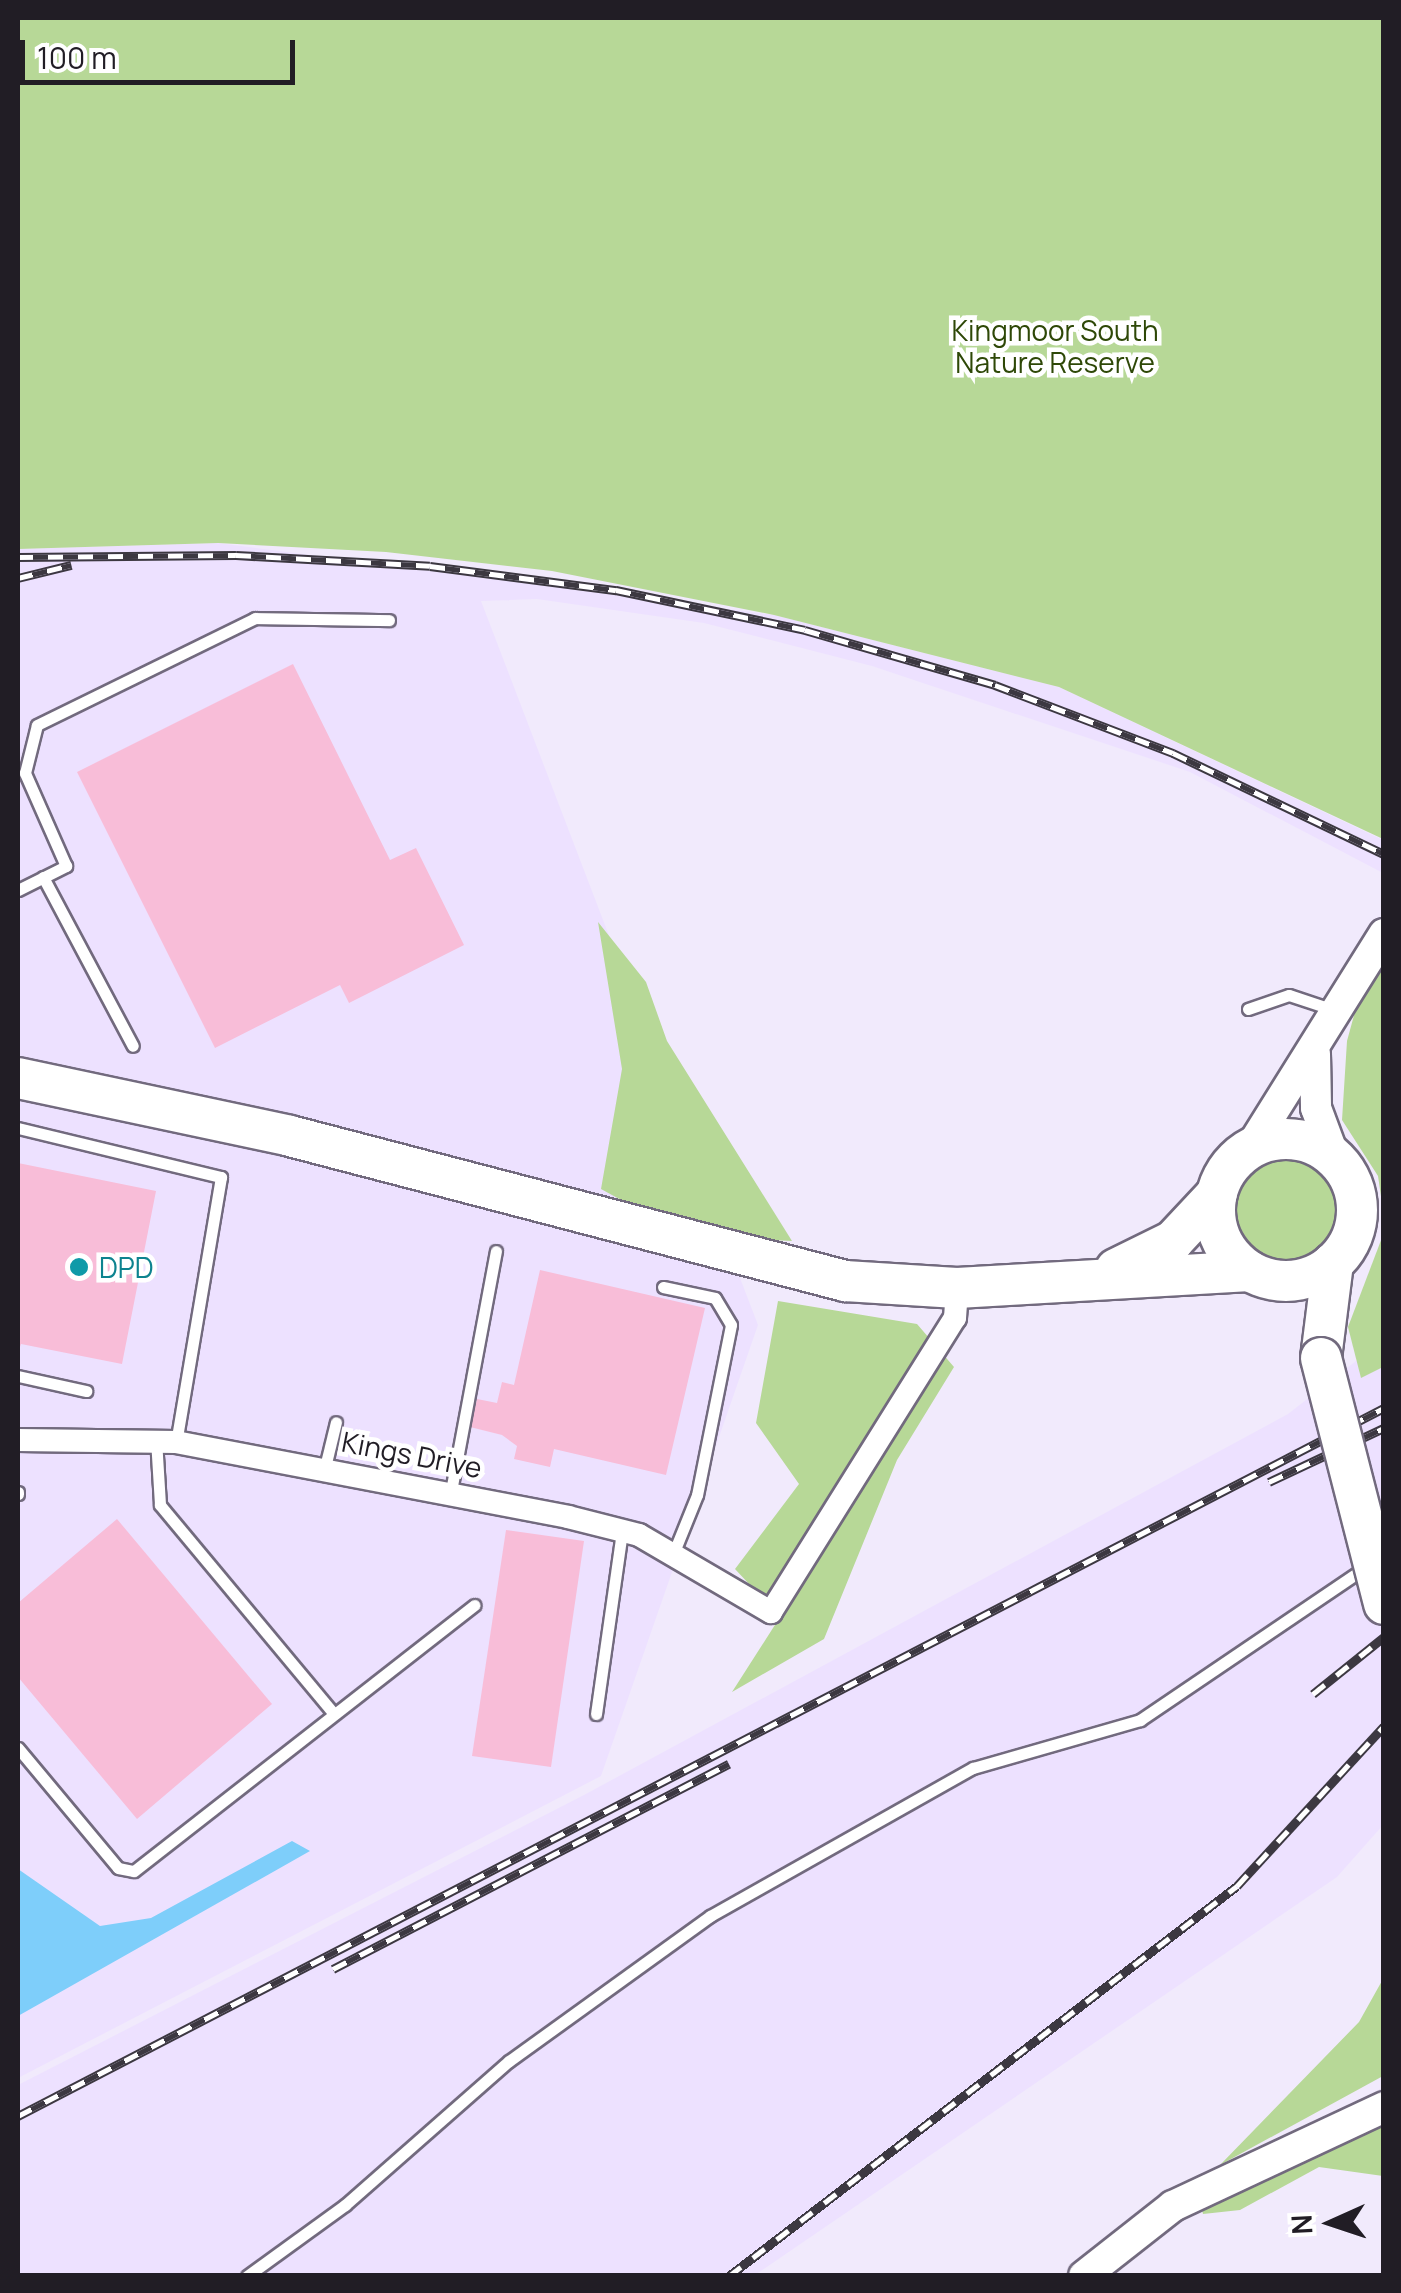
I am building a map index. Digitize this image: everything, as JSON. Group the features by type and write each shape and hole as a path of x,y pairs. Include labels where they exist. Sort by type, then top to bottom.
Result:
{"highway":[{"path":"18,1078 290,1136 786,1270 957,1288 1094,1278 1263,1276 1333,1263"},
{"path":"1094,1278 1173,1242 1217,1194 1249,1150 1294,1140 1335,1159 1355,1192 1356,1218 1333,1263 1321,1358"},
{"path":"1217,1194 1224,1244 1263,1276 1321,1358 1384,1604"}],"street":[{"path":"1249,1150 1316,1051 1331,1010 1384,934"},
{"path":"1316,1051 1316,1108 1335,1159"},
{"name":"Kings Drive","path":"18,1440 166,1440 451,1491 622,1531 674,1552 771,1612 956,1318 957,1288"},
{"path":"1084,2276 1173,2206 1380,2104"}],"lane":[{"path":"18,890 66,866 26,773 37,725 255,618 389,620"},
{"path":"43,878 133,1046"},
{"path":"1248,1009 1289,996 1331,1010"},
{"path":"18,1128 221,1177 166,1440 160,1505 333,1712"},
{"path":"451,1491 496,1251"},
{"path":"662,1286 714,1298 731,1324 697,1495 674,1552"},
{"path":"18,1376 86,1391"},
{"path":"325,1467 336,1422"},
{"path":"596,1714 622,1531"},
{"path":"247,2276 345,2204 509,2062 710,1916 973,1768 1140,1720 1184,1696 1384,1550"},
{"path":"18,1748 118,1868 134,1872 474,1605"}],"shaded area":[{"path":"218,543 774,615 1059,687 1383,840 1383,873 1190,772 872,666 704,623 537,599 481,601 758,1325 601,1776 18,2078 18,549"},
{"path":"1383,1340 1383,1825 1337,1877 755,2275 18,2276 18,2085 584,1795 1288,1414"}],"green space":[{"name":"Kingmoor South Nature Reserve","path":"18,18 1383,18 1383,839 1059,687 774,615 552,571 386,552 218,543 18,549"},
{"path":"598,922 646,982 667,1041 792,1241 687,1236 601,1189 622,1069"},
{"path":"1383,958 1383,1210 1378,1176 1342,1120 1347,1041 1362,986"},
{"path":"1283,1151 1305,1156 1323,1168 1335,1186 1340,1208 1335,1230 1323,1248 1305,1260 1283,1265 1261,1260 1243,1248 1231,1230 1226,1208 1231,1186 1243,1168 1261,1156"},
{"path":"1383,1235 1383,1367 1361,1378 1348,1327"},
{"path":"778,1301 917,1324 954,1367 897,1460 824,1639 732,1692 780,1617 735,1569 799,1484 756,1423"},
{"path":"1383,1979 1383,2076 1220,2165 1359,2022"},
{"path":"1383,2119 1383,2176 1319,2167 1240,2210 1203,2214 1201,2206"}],"water":[{"path":"292,1841 310,1851 18,2016 18,1869 100,1926 151,1918"}],"building":[{"path":"293,664 390,860 416,848 464,945 349,1003 340,985 215,1048 77,772"},
{"name":"DPD","path":"18,1163 156,1191 122,1364 21,1344 18,1353"},
{"path":"540,1270 705,1308 666,1475 554,1449 550,1467 514,1459 517,1446 502,1435 470,1427 477,1399 497,1403 502,1382 514,1385"},
{"path":"117,1519 272,1704 137,1819 18,1677 18,1603"},
{"path":"506,1530 584,1541 551,1767 472,1756"}],"railway":[{"path":"18,557 236,555 430,566 616,590 805,630 995,685 1173,753 1384,854"},
{"path":"18,578 71,565"},
{"path":"18,2116 1384,1408"},
{"path":"1269,1482 1384,1428"},
{"path":"1313,1694 1384,1637"},
{"path":"729,2276 1237,1886 1384,1726"},
{"path":"333,1969 729,1764"}],"place":[{"name":"DPD","path":"79,1267"}]}
